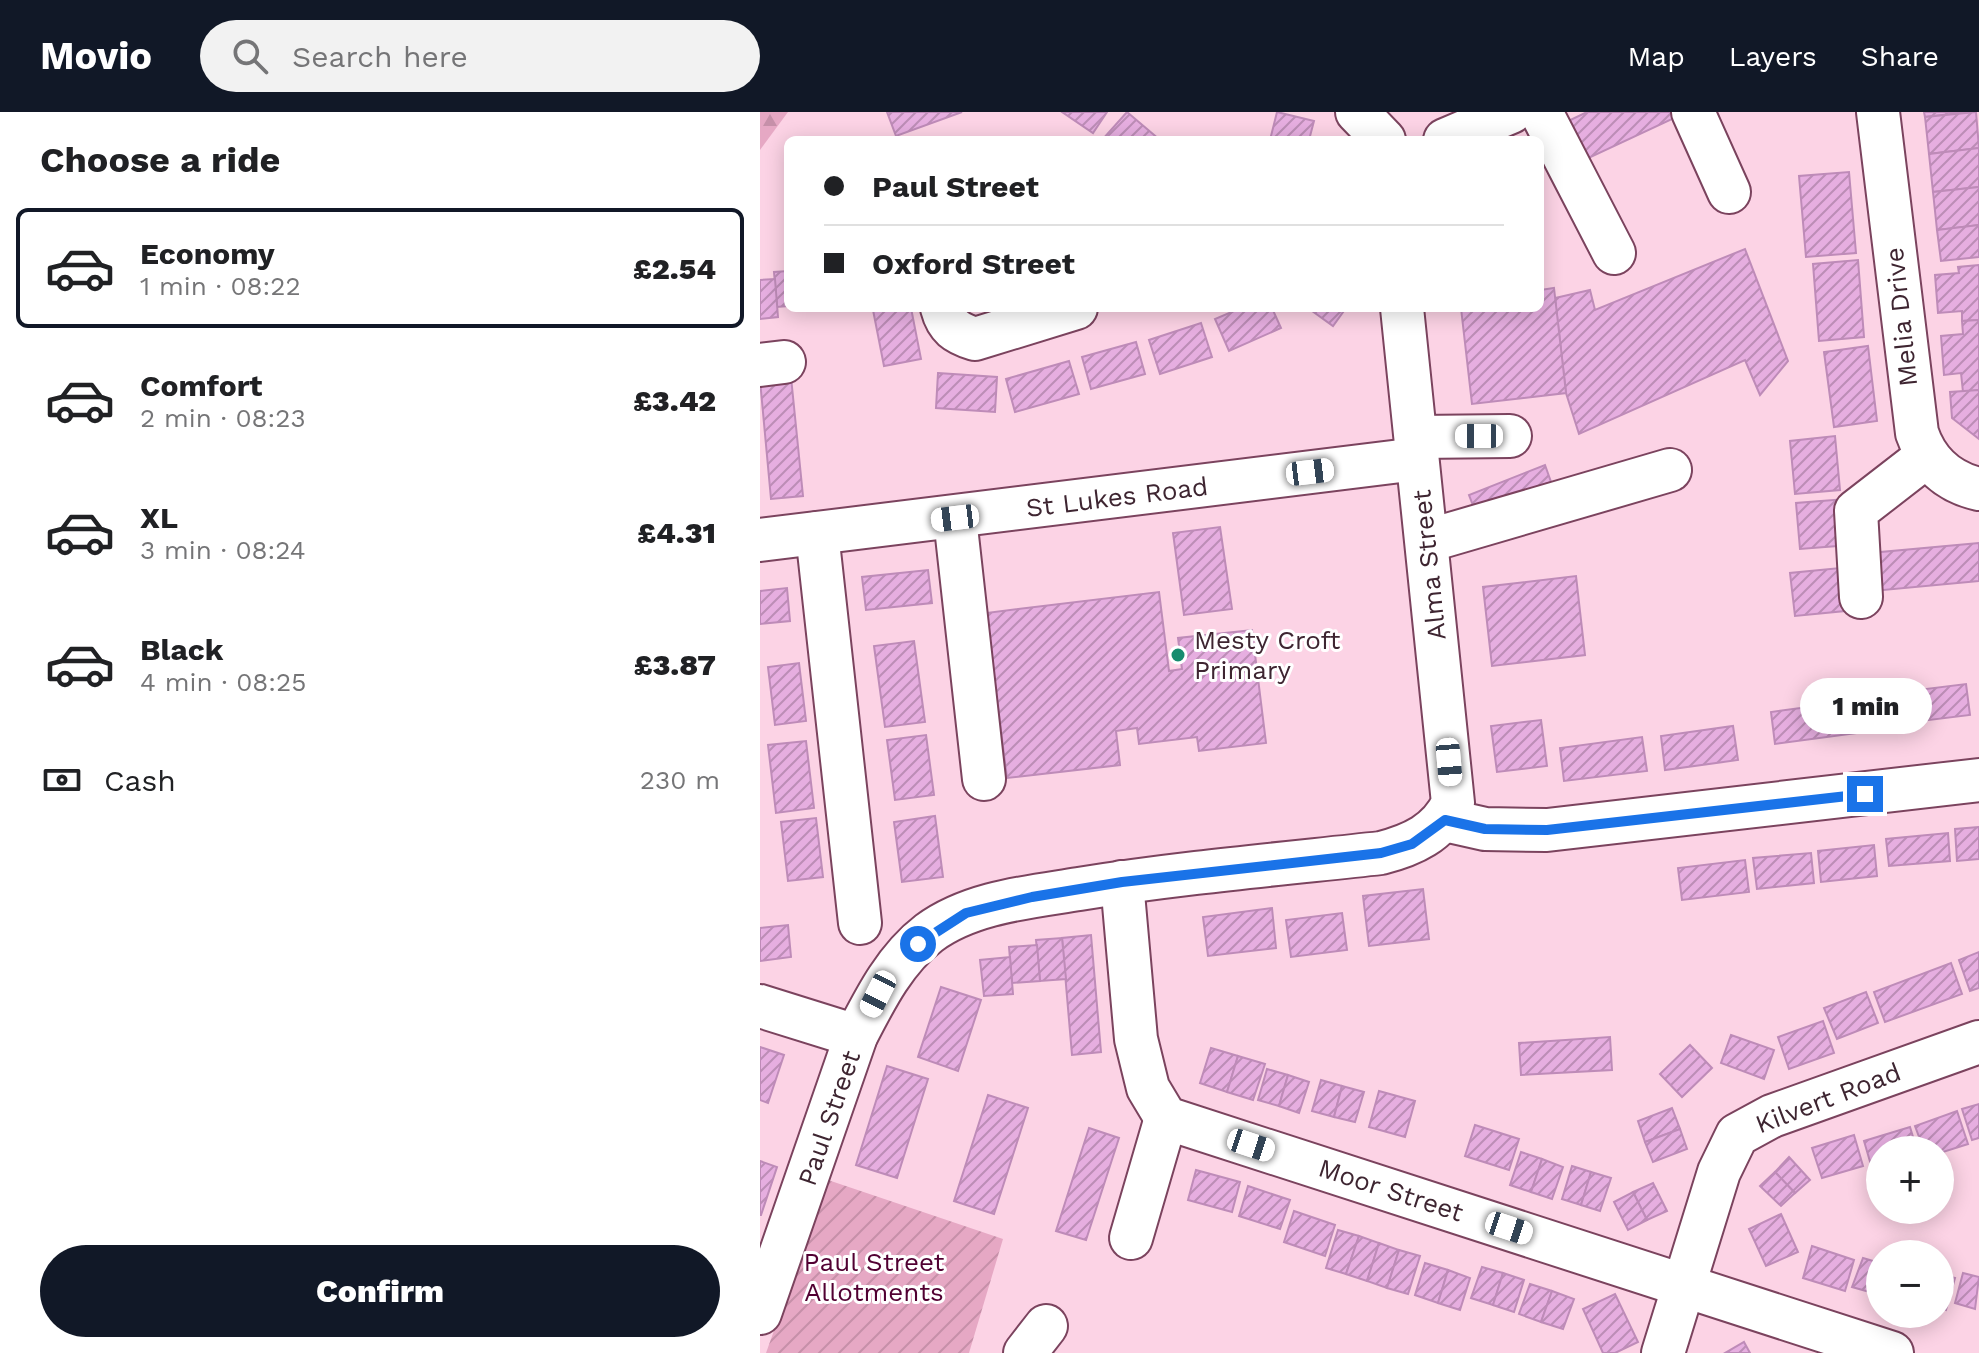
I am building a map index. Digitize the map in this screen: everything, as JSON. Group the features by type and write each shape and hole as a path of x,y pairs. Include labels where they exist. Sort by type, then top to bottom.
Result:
{"street":[{"path":"1357,112 1380,136"},
{"path":"1454,136 1511,112"},
{"path":"1541,112 1614,253"},
{"path":"1693,112 1729,192"},
{"name":"Melia Drive","path":"1878,112 1912,414 1927,456"},
{"path":"943,312 946,323 960,334 975,339 1063,312"},
{"name":"Alma Street","path":"1402,312 1453,803 1445,820"},
{"name":"St Lukes Road","path":"760,540 955,518 1510,436"},
{"path":"1861,597 1856,511 1927,456 1946,475 1979,489"},
{"path":"1427,541 1670,470"},
{"path":"955,518 984,779"},
{"path":"817,533 860,923"},
{"path":"1445,820 1485,829 1547,830 1979,780"},
{"name":"Paul Street","path":"760,1313 856,1036 878,994 905,955 930,933 966,913 1032,897 1122,882 1381,853 1412,844 1445,820"},
{"path":"1122,882 1136,1039 1148,1088 1166,1118 1131,1238"},
{"path":"760,1006 856,1036"},
{"name":"Kilvert Road","path":"1663,1353 1719,1172 1737,1135 1772,1116 1979,1042"},
{"name":"Moor Street","path":"1166,1118 1892,1353"}],"green space":[{"path":"760,112 788,112 760,150"},
{"name":"Paul Street Allotments","path":"828,1180 1003,1239 969,1353 766,1353"}],"building":[{"path":"887,112 962,112 896,136"},
{"path":"1062,112 1107,112 1093,133"},
{"path":"1127,112 1155,136 1106,136"},
{"path":"1277,112 1314,121 1310,136 1271,136"},
{"path":"1587,112 1685,113 1580,162 1562,124"},
{"path":"1924,112 1969,112 1925,117"},
{"path":"1976,112 1979,148 1929,154 1925,117"},
{"path":"1979,148 1979,187 1933,192 1929,154"},
{"path":"1849,172 1856,253 1806,257 1799,176"},
{"path":"1979,187 1979,225 1937,230 1933,192"},
{"path":"1979,225 1979,257 1941,261 1937,230"},
{"path":"1745,249 1788,361 1760,395 1745,360 1579,434 1566,393 1555,298 1590,290 1595,310"},
{"path":"1858,260 1864,337 1819,341 1813,264"},
{"path":"1979,265 1979,320 1962,321 1962,311 1938,313 1935,275 1959,273 1958,267"},
{"path":"784,271 784,306 777,307 774,272"},
{"path":"775,279 778,317 760,319 760,280"},
{"path":"1554,288 1566,393 1472,404 1461,312 1544,312 1544,289"},
{"path":"873,312 912,312 921,359 884,366"},
{"path":"1232,312 1274,312 1281,328 1229,351 1215,319"},
{"path":"1314,312 1343,312 1333,326"},
{"path":"1979,320 1979,390 1963,392 1961,373 1944,375 1941,336 1963,334 1962,321"},
{"path":"1201,323 1212,357 1160,374 1149,340"},
{"path":"1136,342 1145,374 1091,389 1082,357"},
{"path":"1868,346 1877,421 1834,427 1824,352"},
{"path":"1069,361 1079,394 1015,412 1006,379"},
{"path":"938,373 997,377 995,412 936,408"},
{"path":"791,377 803,496 771,499 760,380"},
{"path":"1979,390 1979,439 1952,418 1950,392"},
{"path":"1835,436 1840,490 1795,494 1790,441"},
{"path":"1545,465 1551,482 1474,508 1469,495"},
{"path":"1846,499 1850,545 1800,549 1796,503"},
{"path":"1220,527 1232,609 1184,615 1173,533"},
{"path":"1979,543 1979,581 1873,591 1870,553"},
{"path":"1840,568 1845,611 1795,616 1790,573"},
{"path":"928,570 932,603 866,610 862,577"},
{"path":"1576,576 1585,655 1492,666 1483,587"},
{"path":"787,588 790,621 760,624 760,591"},
{"path":"1159,592 1169,671 1182,669 1178,638 1252,630 1266,743 1199,751 1197,737 1139,744 1137,728 1116,731 1120,765 1007,778 986,613"},
{"path":"914,641 925,722 885,727 874,646"},
{"path":"799,663 806,721 775,725 768,667"},
{"path":"1966,684 1970,715 1905,723 1901,692"},
{"path":"1890,696 1895,728 1775,744 1771,712"},
{"path":"1541,720 1547,766 1497,772 1491,726"},
{"path":"1733,726 1738,760 1665,770 1661,736"},
{"path":"926,735 934,795 895,800 887,740"},
{"path":"1642,737 1647,771 1564,781 1560,748"},
{"path":"806,741 814,808 776,813 768,745"},
{"path":"935,816 943,877 902,882 894,822"},
{"path":"816,818 823,877 788,881 781,822"},
{"path":"1979,827 1979,859 1957,861 1955,829"},
{"path":"1948,833 1950,861 1889,866 1886,839"},
{"path":"1874,845 1877,876 1821,882 1818,851"},
{"path":"1811,853 1814,883 1757,889 1753,858"},
{"path":"1745,860 1749,892 1682,900 1678,868"},
{"path":"1423,889 1429,939 1369,946 1363,896"},
{"path":"1272,908 1276,948 1208,956 1203,917"},
{"path":"1342,913 1347,950 1291,957 1286,920"},
{"path":"788,925 791,957 760,961 760,928"},
{"path":"1091,935 1101,1052 1072,1055 1062,938"},
{"path":"1062,938 1066,979 1040,981 1036,940"},
{"path":"1037,945 1040,981 1012,983 1009,947"},
{"path":"1979,952 1979,988 1970,991 1959,960"},
{"path":"1010,957 1013,994 984,996 980,960"},
{"path":"1951,963 1962,994 1885,1022 1874,992"},
{"path":"941,987 981,1000 958,1071 918,1057"},
{"path":"1866,992 1878,1023 1837,1039 1824,1008"},
{"path":"1823,1021 1834,1053 1789,1069 1778,1037"},
{"path":"1731,1035 1774,1050 1764,1079 1721,1063"},
{"path":"1610,1037 1612,1070 1521,1075 1519,1043"},
{"path":"1690,1045 1712,1068 1682,1097 1660,1074"},
{"path":"760,1047 784,1055 768,1103 760,1100"},
{"path":"1211,1048 1238,1056 1227,1092 1200,1083"},
{"path":"1238,1056 1265,1064 1253,1100 1227,1092"},
{"path":"887,1066 928,1079 897,1178 856,1165"},
{"path":"1267,1069 1288,1075 1279,1106 1258,1100"},
{"path":"1288,1075 1309,1082 1299,1113 1279,1106"},
{"path":"1321,1080 1342,1086 1334,1117 1312,1111"},
{"path":"1342,1086 1364,1092 1355,1122 1334,1117"},
{"path":"1379,1091 1415,1101 1405,1137 1369,1127"},
{"path":"988,1095 1028,1108 994,1214 954,1201"},
{"path":"1979,1104 1979,1138 1972,1140 1962,1109"},
{"path":"1672,1108 1680,1129 1645,1142 1638,1121"},
{"path":"1957,1111 1968,1144 1954,1148 1954,1136 1919,1136 1915,1126"},
{"path":"1475,1125 1519,1139 1509,1170 1465,1156"},
{"path":"1910,1127 1913,1136 1880,1136"},
{"path":"1089,1128 1119,1138 1086,1240 1056,1231"},
{"path":"1680,1129 1687,1149 1653,1162 1645,1142"},
{"path":"1854,1135 1863,1166 1822,1178 1812,1148"},
{"path":"1521,1152 1542,1159 1531,1192 1510,1185"},
{"path":"1789,1157 1810,1180 1795,1193 1775,1172"},
{"path":"1542,1159 1563,1167 1552,1199 1531,1192"},
{"path":"760,1161 777,1167 761,1215 760,1215"},
{"path":"1572,1166 1591,1172 1581,1205 1562,1199"},
{"path":"1196,1170 1240,1182 1232,1212 1188,1200"},
{"path":"1591,1172 1611,1178 1600,1211 1581,1205"},
{"path":"1775,1172 1795,1193 1781,1206 1760,1186"},
{"path":"1653,1183 1667,1211 1647,1220 1633,1192"},
{"path":"1248,1186 1290,1200 1280,1229 1239,1216"},
{"path":"1633,1192 1647,1220 1628,1230 1614,1202"},
{"path":"1294,1211 1335,1225 1325,1256 1284,1242"},
{"path":"1781,1214 1798,1252 1766,1266 1749,1229"},
{"path":"1338,1230 1359,1236 1346,1274 1326,1268"},
{"path":"1359,1236 1379,1243 1367,1281 1346,1274"},
{"path":"1379,1243 1399,1250 1387,1288 1367,1281"},
{"path":"1812,1246 1854,1260 1845,1291 1803,1278"},
{"path":"1399,1250 1420,1256 1408,1294 1387,1288"},
{"path":"1863,1258 1866,1259 1866,1291 1852,1287"},
{"path":"1425,1263 1448,1270 1438,1303 1415,1295"},
{"path":"1482,1267 1503,1273 1493,1305 1471,1298"},
{"path":"1448,1270 1470,1278 1460,1310 1438,1303"},
{"path":"1503,1273 1524,1280 1514,1312 1493,1305"},
{"path":"1963,1273 1979,1277 1975,1309 1955,1303"},
{"path":"1530,1284 1552,1291 1541,1322 1519,1314"},
{"path":"1552,1291 1574,1299 1563,1329 1541,1322"},
{"path":"1615,1294 1638,1342 1615,1353 1603,1353 1583,1309"},
{"path":"1744,1342 1750,1353 1725,1353"}],"place":[{"name":"Mesty Croft Primary","path":"1178,655"}],"route":[{"path":"918,944 930,933 966,913 1032,897 1122,882 1381,853 1412,844 1445,820 1485,829 1547,830 1865,794"}]}
